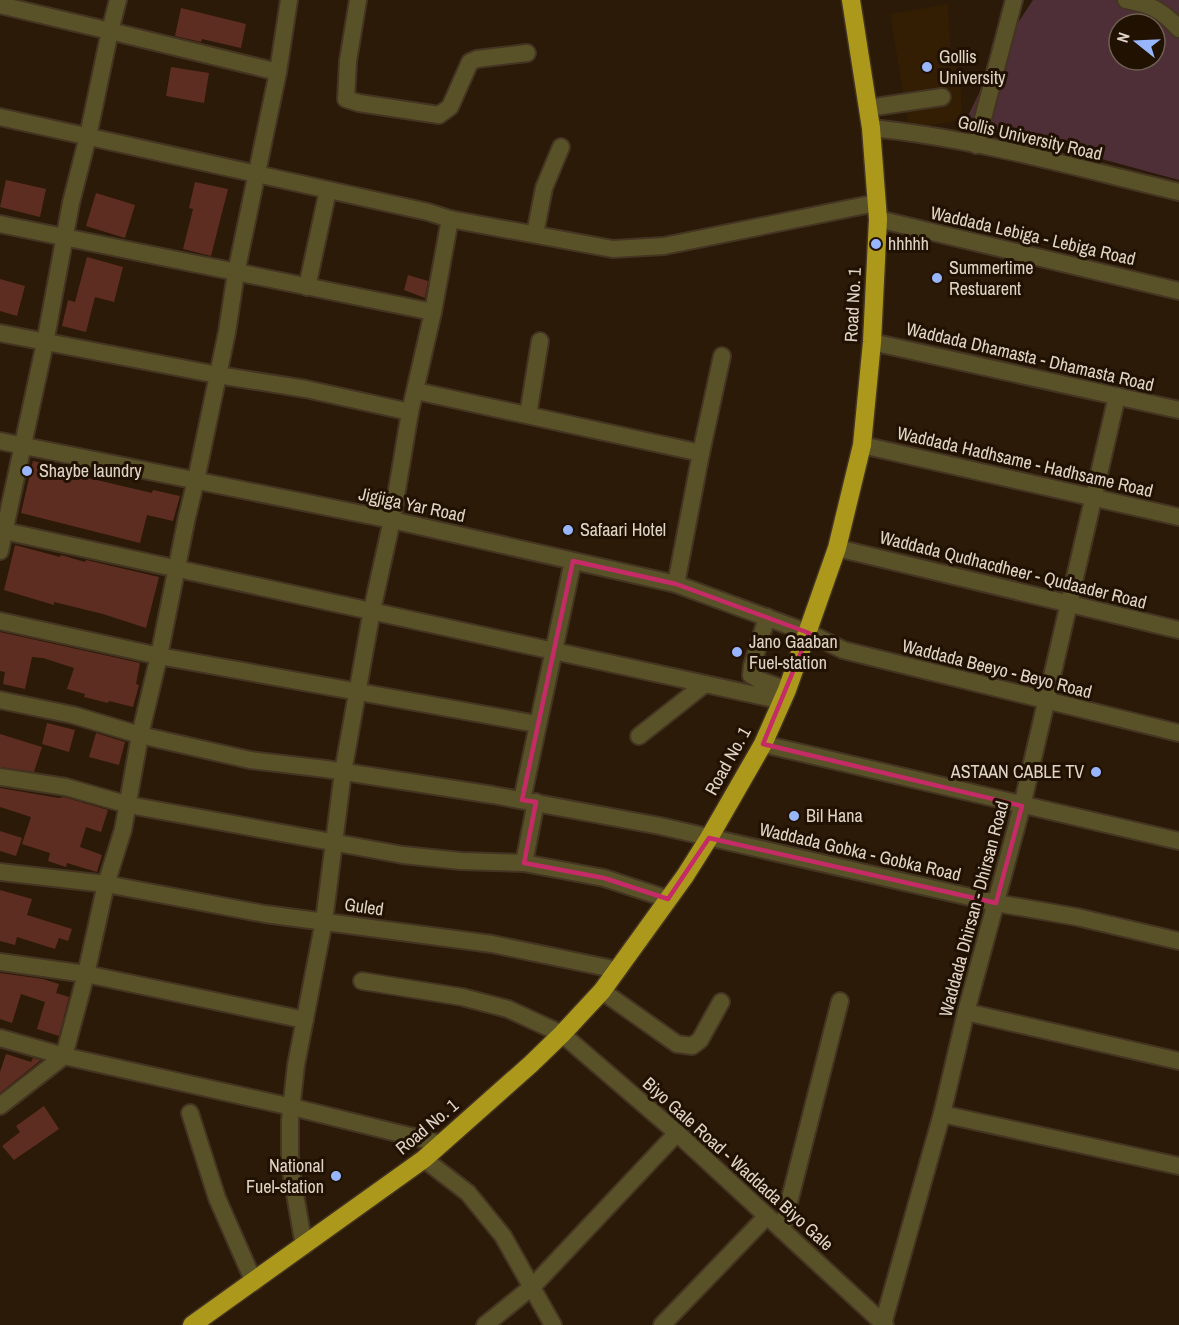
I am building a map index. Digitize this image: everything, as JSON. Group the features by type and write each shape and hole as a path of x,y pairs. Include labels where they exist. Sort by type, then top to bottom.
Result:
{"highway":[{"name":"Road No. 1","path":"192,1325 442,1144 562,1034 602,991 668,899 709,838 763,744 809,633 837,548 862,445 872,342 877,211 871,128 851,0"}],"street":[{"path":"0,551 2,530 45,343 71,203 118,0"},
{"path":"0,1106 64,1056 86,974 105,884 129,805 140,735 159,656 258,174 289,0"},
{"path":"358,0 348,60 346,99 439,115 450,107 470,62 527,52"},
{"path":"976,145 1014,0"},
{"path":"1126,0 1150,5 1167,16 1179,29"},
{"path":"0,5 278,72"},
{"path":"868,108 942,97"},
{"path":"0,117 428,212 450,219 613,249 664,246 877,211"},
{"name":"Gollis University Road","path":"871,128 908,132 976,145 1179,192"},
{"path":"535,234 544,188 561,147"},
{"path":"307,287 327,190"},
{"name":"Waddada Lebiga - Lebiga Road","path":"877,211 1179,291"},
{"path":"304,1246 290,1165 296,1065 324,921 343,772 372,610 392,520 410,412 433,312 450,219"},
{"path":"0,224 433,312"},
{"path":"0,333 218,375 306,389 410,412"},
{"path":"528,415 540,341"},
{"name":"Waddada Dhamasta - Dhamasta Road","path":"872,342 1179,410"},
{"path":"676,584 722,356"},
{"path":"416,391 701,453"},
{"name":"Waddada Dhirsan - Dhirsan Road","path":"884,1324 942,1114 966,1012 1022,806 1117,396"},
{"name":"Jigjiga Yar Road","path":"0,441 392,520 676,584 809,633"},
{"name":"Waddada Hadhsame - Hadhsame Road","path":"862,445 1179,517"},
{"path":"2,530 705,684 785,695"},
{"name":"Waddada Qudhacdheer - Qudaader Road","path":"837,548 1179,630"},
{"path":"524,863 537,724 573,561"},
{"path":"767,617 752,666 752,675 785,695"},
{"path":"0,621 159,656 537,724"},
{"name":"Waddada Beeyo - Beyo Road","path":"809,633 843,650 1179,733"},
{"path":"639,736 705,684"},
{"name":"Waddada Gobka - Gobka Road","path":"0,700 73,715 140,735 250,760 529,801 660,826 996,903 1077,917 1179,941"},
{"path":"763,744 1179,841"},
{"path":"0,777 66,787 129,805 403,855 460,861 524,863 604,878 668,899"},
{"name":"Guled","path":"0,872 105,884 265,914 492,944 618,970"},
{"path":"0,962 86,974 305,1020"},
{"name":"Biyo Gale Road - Waddada Biyo Gale","path":"362,981 462,997 508,1009 562,1034 677,1133 884,1324"},
{"path":"602,991 677,1044 692,1046 700,1040 721,1002"},
{"path":"782,1230 840,1000"},
{"path":"966,1012 1179,1061"},
{"path":"0,1038 64,1056 292,1107 442,1144"},
{"path":"190,1113 217,1198 254,1282"},
{"path":"942,1114 1179,1166"},
{"path":"485,1325 533,1286 677,1133"},
{"path":"424,1158 468,1193 503,1236 553,1325"},
{"path":"663,1325 766,1217"}],"highlighted area":[{"path":"573,561 676,584 809,633 763,744 1022,806 996,903 709,838 668,899 604,878 524,863 536,802 522,800"}],"shaded area":[{"path":"1033,0 1179,0 1179,180 965,122 1000,50"},
{"name":"Gollis University","path":"948,4 951,63 960,71 962,120 909,129 890,14"}],"building":[{"path":"181,8 246,24 241,48 202,39 201,42 175,36"},
{"path":"171,67 209,73 204,103 166,96"},
{"path":"6,180 46,189 40,217 0,207"},
{"path":"195,182 228,189 211,256 183,249 193,209 189,208"},
{"path":"96,193 135,205 125,238 86,226"},
{"path":"87,257 123,267 114,302 95,297 86,332 62,326 68,300 75,302"},
{"path":"408,275 428,281 425,298 404,290"},
{"path":"0,279 25,286 17,316 0,311"},
{"path":"33,461 72,470 71,474 152,493 153,490 180,496 173,521 147,515 140,543 21,513"},
{"path":"15,545 60,557 61,555 85,562 86,560 159,577 146,628 103,614 54,602 54,605 4,590"},
{"path":"0,632 140,663 136,684 139,685 133,707 84,697 85,694 67,689 74,668 43,658 32,657 25,689 3,684 5,672 0,671"},
{"path":"47,723 75,730 69,752 42,744"},
{"path":"96,733 125,742 119,765 89,757"},
{"path":"0,734 42,747 34,772 0,767"},
{"path":"0,788 64,797 108,810 101,832 86,827 80,847 102,855 97,872 67,863 66,867 48,861 50,853 22,844 31,817 0,807"},
{"path":"0,831 22,838 16,856 0,851"},
{"path":"0,890 32,899 27,915 72,929 68,941 59,938 55,949 17,937 15,945 0,941"},
{"path":"0,973 43,979 59,984 56,993 69,997 59,1036 37,1029 45,1002 21,994 12,1023 0,1019"},
{"path":"6,1054 31,1062 33,1058 41,1060 0,1093 0,1072"},
{"path":"44,1106 59,1129 14,1160 2,1146 20,1132 16,1126"}],"place":[{"name":"Gollis University","path":"927,67"},
{"name":"hhhhh","path":"876,244"},
{"name":"Summertime Restuarent","path":"937,278"},
{"name":"Shaybe laundry","path":"27,471"},
{"name":"Safaari Hotel","path":"568,530"},
{"name":"Jano Gaaban Fuel-station","path":"737,652"},
{"name":"ASTAAN CABLE TV","path":"1096,772"},
{"name":"Bil Hana","path":"794,816"},
{"name":"National Fuel-station","path":"336,1176"}]}
